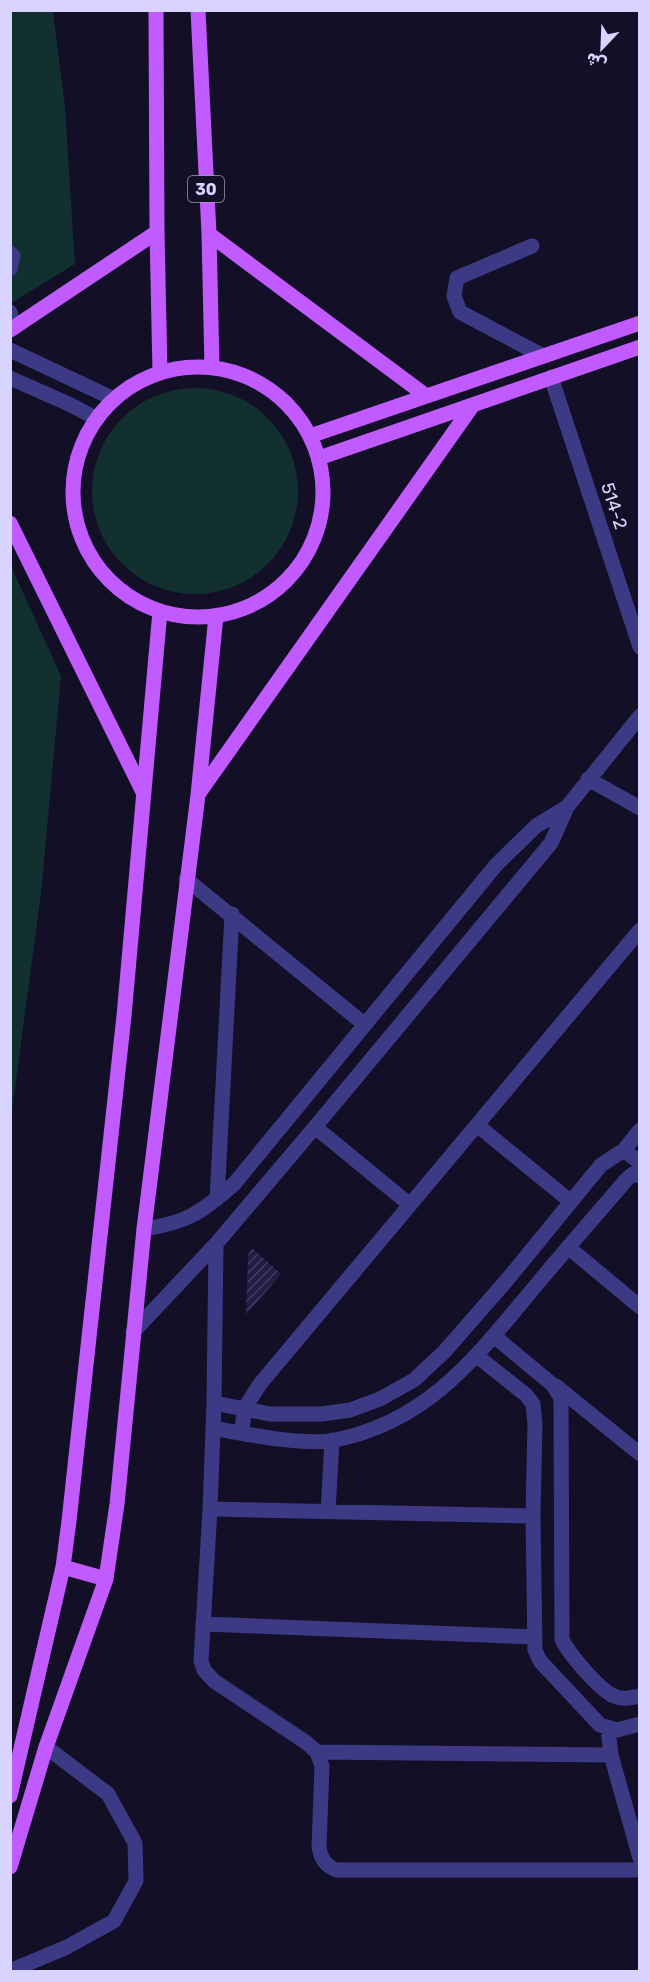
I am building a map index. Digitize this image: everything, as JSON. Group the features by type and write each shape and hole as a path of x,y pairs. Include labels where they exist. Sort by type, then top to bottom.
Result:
{"main road":[{"path":"156,10 160,373"},
{"name":"30","path":"198,10 209,234 212,368"},
{"path":"12,329 157,232"},
{"path":"209,234 425,395"},
{"path":"310,436 639,323"},
{"path":"319,458 639,346"},
{"path":"195,367 212,368 252,379 270,389 299,418 319,458 323,479 323,500 317,531 303,560 290,577 274,591 256,603 237,611 216,616 188,616 160,611 125,593 110,580 92,557 79,530 75,512 74,472 86,435 114,399 136,384 160,373 195,367"},
{"path":"198,795 473,405"},
{"path":"10,523 143,793"},
{"path":"10,1796 63,1567 123,1027 160,611"},
{"path":"10,1867 46,1747 106,1579 117,1504 144,1229 198,795 216,616"},
{"path":"63,1567 106,1579"}],"street":[{"path":"532,246 457,278 454,296 460,312 543,356"},
{"path":"10,253 13,256 10,269"},
{"path":"10,312 12,329"},
{"path":"10,350 114,399"},
{"name":"514-2","path":"551,377 639,647"},
{"path":"10,378 97,418"},
{"path":"133,1332 216,1244 551,843 567,807 639,716"},
{"path":"588,779 639,808"},
{"path":"144,1229 178,1222 199,1213 234,1185 496,865 536,826 567,807"},
{"path":"186,879 232,914 364,1024"},
{"path":"217,1199 232,914"},
{"path":"242,1433 243,1409 260,1384 639,930"},
{"path":"477,1125 570,1201"},
{"path":"315,1127 409,1204"},
{"path":"214,1403 296,1415 350,1410 380,1399 414,1380 444,1352 507,1280 601,1164 624,1150 639,1130"},
{"path":"624,1150 639,1152"},
{"path":"624,1150 639,1163"},
{"path":"213,1428 278,1438 332,1440 369,1430 399,1418 416,1408 444,1388 477,1356 627,1179 633,1174 639,1176"},
{"path":"216,1244 214,1403 201,1661 208,1676 317,1752 322,1766 319,1847 325,1863 336,1870 639,1870"},
{"path":"568,1247 639,1307"},
{"path":"494,1336 639,1454"},
{"path":"492,1368 508,1348"},
{"path":"477,1356 526,1395 533,1404 535,1424 533,1516 535,1650 540,1661 593,1719 608,1729 617,1730 639,1724"},
{"path":"553,1384 561,1398 562,1411 562,1639 577,1661 611,1695 622,1698 639,1696"},
{"path":"328,1512 332,1440"},
{"path":"210,1509 533,1516"},
{"path":"203,1624 534,1637"},
{"path":"608,1729 611,1755 638,1850"},
{"path":"10,1971 67,1947 114,1921 136,1881 135,1843 108,1794 46,1747"},
{"path":"317,1752 611,1755"}],"green space":[{"path":"11,11 53,11 65,106 75,264 11,303"},
{"path":"195,388 215,390 234,396 268,418 290,452 296,471 298,491 296,511 290,530 268,564 234,586 215,592 195,594 175,592 156,586 122,564 100,530 94,511 92,491 94,471 100,452 122,418 156,396 175,390"},
{"path":"11,566 61,676 41,894 11,1118"}],"building":[{"path":"252,1248 281,1274 246,1315 248,1255"}]}
